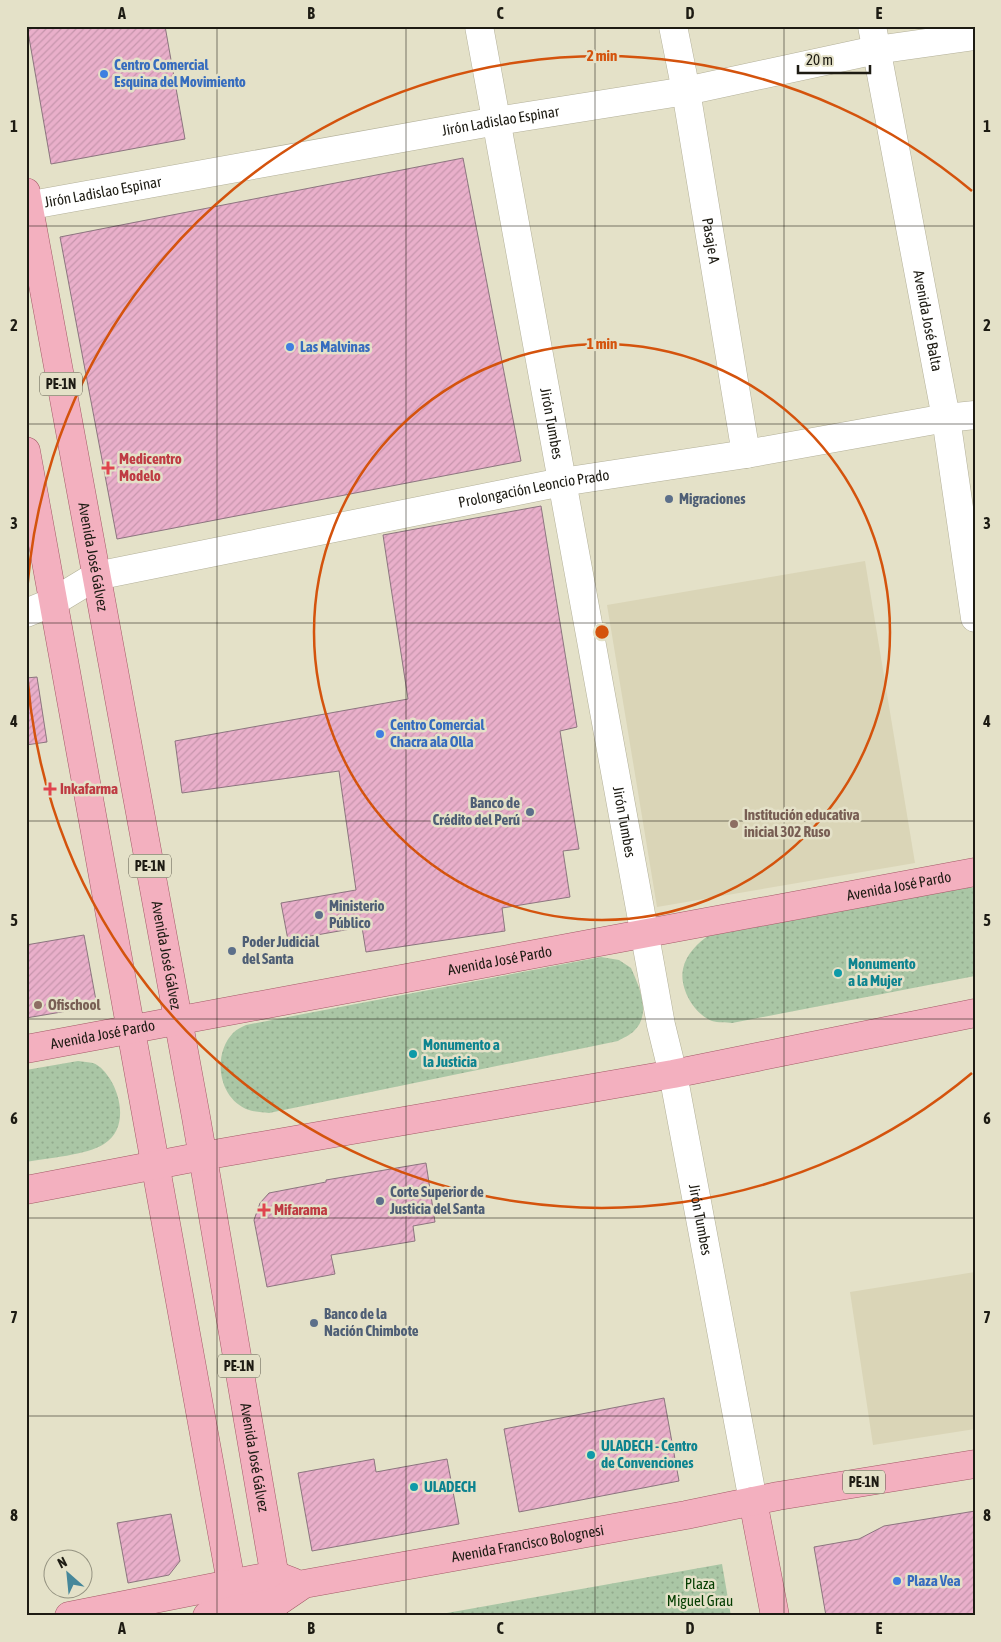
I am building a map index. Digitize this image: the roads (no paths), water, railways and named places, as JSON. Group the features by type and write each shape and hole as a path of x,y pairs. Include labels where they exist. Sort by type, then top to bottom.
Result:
{"main road":[{"name":"Avenida José Gálvez","path":"27,201 203,1156 276,1597"},
{"path":"26,452 238,1613"},
{"name":"Avenida José Pardo","path":"26,1049 975,872"},
{"path":"26,1190 203,1156 673,1074 975,1013"},
{"name":"PE-1N","path":"754,1501 975,1464"},
{"name":"Avenida Francisco Bolognesi","path":"206,1616 238,1613 301,1585 754,1501"},
{"name":"Jirón Tumbes","path":"754,1501 776,1616"},
{"name":"Avenida Francisco Bolognesi","path":"69,1616 231,1583 276,1597"}],"street":[{"name":"Jirón Tumbes","path":"479,26 662,1025 673,1074 754,1501"},
{"name":"Pasaje A","path":"673,26 686,91 746,454"},
{"name":"Jirón Ladislao Espinar","path":"27,201 497,121 686,91 874,38 975,36"},
{"name":"Avenida José Balta","path":"874,38 946,418 975,618"},
{"name":"Prolongación Leoncio Prado","path":"96,576 562,482 746,454 946,418 975,415"},
{"path":"26,613 54,602 96,576"}],"place":[{"name":"Centro Comercial Esquina del Movimiento","path":"104,74"},
{"name":"Las Malvinas","path":"290,347"},
{"name":"Medicentro Modelo","path":"108,468"},
{"name":"Migraciones","path":"669,499"},
{"name":"Centro Comercial Chacra ala Olla","path":"380,734"},
{"name":"Inkafarma","path":"50,789"},
{"name":"Banco de Crédito del Perú","path":"530,812"},
{"name":"Institución educativa inicial 302 Ruso","path":"734,824"},
{"name":"Ministerio Público","path":"319,915"},
{"name":"Poder Judicial del Santa","path":"232,951"},
{"name":"Monumento a la Mujer","path":"838,973"},
{"name":"Ofischool","path":"38,1005"},
{"name":"Monumento a la Justicia","path":"413,1054"},
{"name":"Corte Superior de Justicia del Santa","path":"380,1201"},
{"name":"Mifarama","path":"264,1210"},
{"name":"Banco de la Nación Chimbote","path":"314,1323"},
{"name":"ULADECH - Centro de Convenciones","path":"591,1455"},
{"name":"ULADECH","path":"414,1487"},
{"name":"Plaza Vea","path":"897,1581"}],"park label":[{"name":"Plaza Miguel Grau","path":"700,1592"}]}
